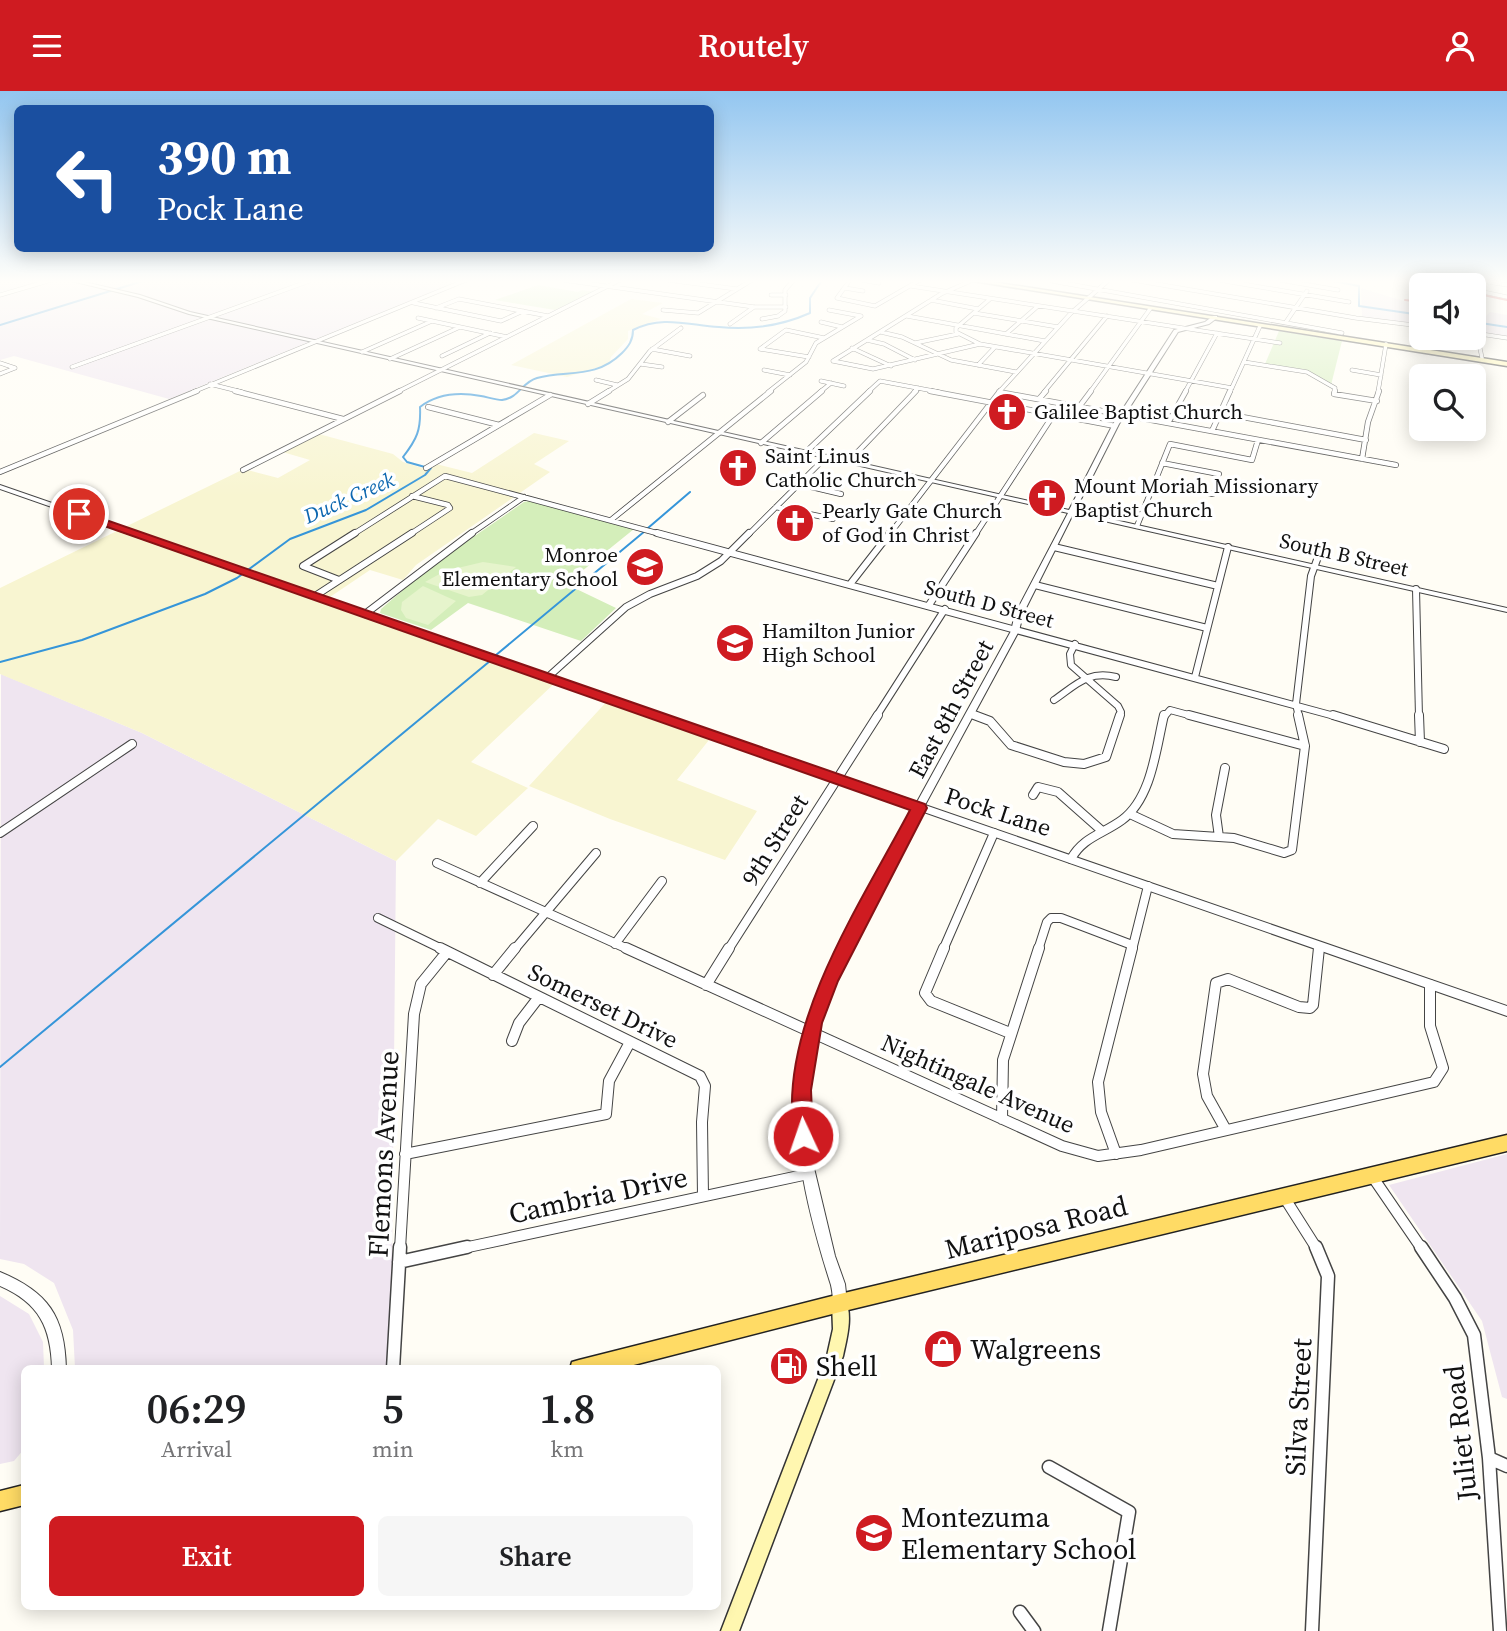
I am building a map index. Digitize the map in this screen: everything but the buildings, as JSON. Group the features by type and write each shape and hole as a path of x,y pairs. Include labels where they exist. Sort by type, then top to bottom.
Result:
{"main road":[{"path":"1432,352 1507,363"},
{"path":"1437,352 1507,363"},
{"name":"Mariposa Road","path":"595,1365 840,1303 1507,1143"},
{"path":"730,1631 835,1356 841,1329 840,1303"},
{"path":"0,1501 21,1496"}],"street":[{"path":"72,367 114,352"},
{"path":"0,472 287,352"},
{"name":"South B Street","path":"362,352 1507,610"},
{"path":"390,359 406,352"},
{"path":"442,356 451,352"},
{"path":"243,470 477,352"},
{"path":"588,404 628,379 650,352"},
{"path":"668,352 690,356"},
{"path":"778,352 809,357"},
{"path":"611,520 790,375 811,352"},
{"path":"846,352 833,361 867,369 950,352"},
{"path":"860,352 891,366"},
{"path":"899,352 915,360"},
{"path":"932,352 1016,372"},
{"path":"978,365 990,352"},
{"path":"1021,352 1232,388"},
{"path":"1039,399 1078,352"},
{"path":"1079,407 1119,352"},
{"name":"East 8th Street","path":"840,1303 838,1284 808,1174 801,1116 801,1090 813,1023 830,980 971,714 1115,426 1163,352"},
{"path":"1168,423 1207,352"},
{"path":"1212,432 1249,352"},
{"path":"1362,459 1371,408 1377,401 1385,352"},
{"path":"1480,352 1482,358"},
{"path":"851,583 999,392 1033,354"},
{"path":"1244,362 1307,372 1334,387 1334,394 1377,401"},
{"path":"0,363 15,368 0,374"},
{"path":"641,364 662,367"},
{"path":"764,370 790,375"},
{"path":"1352,370 1381,375"},
{"path":"596,380 617,385"},
{"path":"821,381 844,386"},
{"path":"806,453 880,381 1115,426"},
{"path":"761,443 831,383"},
{"path":"207,385 343,419"},
{"path":"848,462 918,388"},
{"path":"999,392 1396,465"},
{"path":"426,468 550,395"},
{"path":"668,422 703,395"},
{"path":"428,407 499,425"},
{"path":"929,605 1054,414"},
{"path":"1221,414 1366,439"},
{"path":"1137,526 1170,444 1252,460 1258,440"},
{"path":"548,677 626,607 704,572 732,551 826,457"},
{"path":"1162,463 1219,474"},
{"name":"South D Street","path":"340,580 303,566 446,476 1296,704 1444,748"},
{"path":"1154,482 1213,494"},
{"path":"799,484 841,494"},
{"name":"Pock Lane","path":"0,487 1071,859 1319,948 1507,1011"},
{"path":"315,596 450,508 448,505 412,496"},
{"path":"365,614 437,557 524,497"},
{"path":"1146,503 1206,516"},
{"path":"776,507 833,519"},
{"path":"1054,547 1218,586"},
{"path":"1195,677 1228,547"},
{"path":"1130,814 1172,834 1219,837 1289,852 1293,846 1306,746 1296,704 1311,576 1318,557"},
{"path":"1035,585 1207,628"},
{"path":"1416,589 1420,742"},
{"name":"9th Street","path":"706,985 945,610"},
{"path":"971,714 990,721 1006,741 1016,747 1074,764 1102,759 1109,754 1121,712 1118,706 1070,663 1070,654 1075,644"},
{"path":"1054,700 1085,678 1099,673 1116,677"},
{"path":"1071,859 1079,844 1130,814 1140,799 1164,715 1170,710 1306,746"},
{"path":"0,833 132,744"},
{"path":"1219,837 1216,815 1226,768"},
{"path":"1033,795 1038,787 1058,792 1101,830"},
{"path":"480,883 533,826"},
{"path":"994,833 925,993 931,1001 1010,1033"},
{"path":"493,975 596,853"},
{"name":"Nightingale Avenue","path":"437,863 1002,1119 1082,1153 1098,1156 1227,1130 1437,1080 1443,1068 1430,1026 1430,985"},
{"path":"615,944 662,881"},
{"path":"1116,1154 1101,1112 1098,1082 1148,886"},
{"name":"Somerset Drive","path":"378,918 703,1079 704,1196"},
{"path":"1002,1119 1003,1060 1049,919 1061,918 1132,945"},
{"path":"1227,1130 1207,1096 1203,1074 1216,983 1228,979 1299,1007 1310,1008 1313,1005 1319,948"},
{"name":"Flemons Avenue","path":"393,1365 415,1001 426,976 447,952"},
{"path":"512,1041 524,1015 538,997"},
{"path":"405,1154 606,1114 609,1081 630,1042"},
{"name":"Cambria Drive","path":"399,1262 808,1174"},
{"name":"Juliet Road","path":"1372,1176 1469,1323 1479,1362 1489,1458 1500,1631"},
{"name":"Silva Street","path":"1284,1197 1316,1247 1328,1276 1312,1631"},
{"path":"0,1279 37,1300 54,1325 60,1351 59,1365"},
{"path":"1489,1458 1507,1466"},
{"path":"1049,1467 1129,1512 1109,1631"},
{"path":"1020,1612 1034,1631"}],"shaded area":[{"path":"0,352 285,352 169,399 14,356 0,360"},
{"path":"535,352 616,352 609,364 567,377 511,365"},
{"path":"315,433 393,454 403,462 426,469 436,464 472,473 534,433 569,441 534,464 550,472 416,565 403,580 370,570 327,599 558,680 471,762 528,788 476,836 438,819 396,861 142,733 0,674 0,588 244,469 278,478 310,460 279,451"},
{"path":"1,674 142,733 396,861 391,1365 75,1365 73,1330 54,1283 24,1264 0,1259"},
{"path":"610,698 713,735 677,780 757,811 725,860 610,819 529,786"},
{"path":"1507,1154 1507,1399 1502,1397 1482,1321 1389,1185"},
{"path":"0,1296 29,1314 43,1342 44,1365 21,1365 21,1453 14,1461 0,1464"}],"green space":[{"path":"1270,352 1339,352 1331,385 1308,371 1265,364"},
{"path":"529,501 634,529 566,584 616,608 581,641 468,603 431,630 380,613 381,609 431,566"},
{"path":"483,562 516,567 482,595 469,597 425,582 445,571"},
{"path":"423,586 456,601 428,625 406,618 401,610 402,602"}],"waterway":[{"name":"Duck Creek","path":"425,467 407,462 403,457 417,434 420,407 427,402 449,395 465,394 508,399 532,380 602,367 623,352"},
{"name":"Duck Creek","path":"0,662 82,640 205,594 237,578 290,539 366,510 425,475 431,468"},
{"path":"648,528 690,492"},
{"path":"496,655 645,531"},
{"path":"0,1067 490,661"}],"place":[{"name":"Galilee Baptist Church","path":"1007,412"},
{"name":"Saint Linus Catholic Church","path":"738,468"},
{"name":"Mount Moriah Missionary Baptist Church","path":"1047,498"},
{"name":"Pearly Gate Church of God in Christ","path":"795,523"},
{"name":"Monroe Elementary School","path":"645,567"},
{"name":"Hamilton Junior High School","path":"735,643"},
{"name":"Walgreens","path":"943,1349"},
{"name":"Shell","path":"789,1366"},
{"name":"Montezuma Elementary School","path":"874,1533"}],"route":[{"path":"79,514 919,808 830,980 813,1023 801,1090 803,1136"}]}
